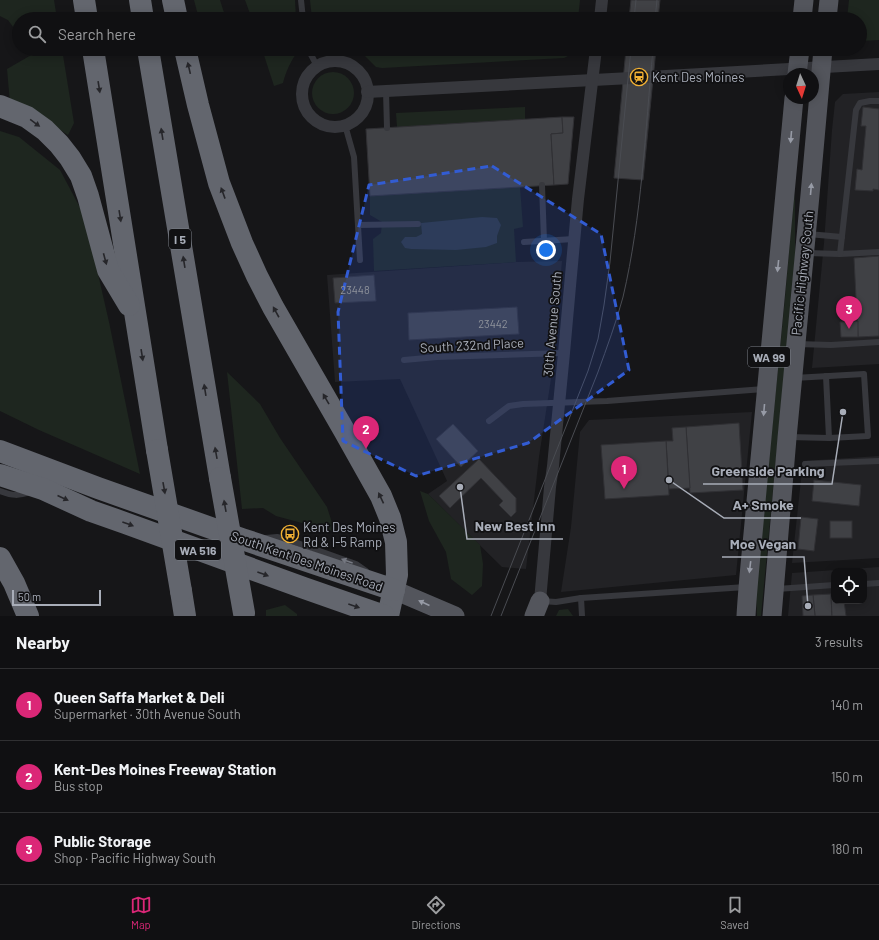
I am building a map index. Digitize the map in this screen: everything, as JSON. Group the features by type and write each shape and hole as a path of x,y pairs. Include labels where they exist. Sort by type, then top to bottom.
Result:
{"highway":[{"path":"84,0 87,12"},
{"path":"140,0 142,12"},
{"path":"173,0 176,12"},
{"path":"94,56 185,616"},
{"name":"I 5","path":"149,56 244,614"},
{"path":"187,56 198,105 220,183 242,243 273,308 360,458 381,496 390,518 396,542 397,575 386,587 388,616"},
{"path":"0,106 27,117 45,130 70,158 81,176 88,196 108,270 136,316"},
{"name":"South Kent Des Moines Road","path":"0,452 242,539 386,587"},
{"name":"South Kent Des Moines Road","path":"0,475 43,489 118,521 384,616"},
{"path":"0,558 14,583 28,616"}],"main road":[{"path":"803,12 804,0"},
{"path":"827,12 828,0"},
{"path":"797,68 799,56"},
{"name":"Pacific Highway South","path":"772,616 792,378 818,116 822,58"},
{"name":"Pacific Highway South","path":"746,616 754,512 793,104"},
{"name":"South Kent Des Moines Road","path":"386,587 454,616"}],"street":[{"path":"601,12 602,0"},
{"name":"30th Avenue South","path":"538,611 578,199 595,56"},
{"path":"803,68 822,58 879,64"},
{"path":"337,61 347,63 356,69 363,76 368,92 365,108 359,117 350,124 339,127 327,126 317,122 308,114 303,104 302,93 304,82 309,73 317,66 327,62 337,61"},
{"path":"648,77 783,72"},
{"path":"368,92 631,78"}],"lane":[{"path":"301,0 302,12"},
{"path":"312,56 317,66"},
{"path":"386,91 387,128"},
{"path":"840,254 856,110 860,103 879,101"},
{"path":"344,125 354,157 360,260"},
{"path":"542,185 544,241"},
{"path":"358,225 418,224"},
{"path":"806,234 842,237"},
{"path":"524,242 574,239"},
{"path":"804,253 840,254 879,252"},
{"path":"796,344 831,345 879,342"},
{"name":"South 232nd Place","path":"404,360 437,357 564,352"},
{"path":"787,438 868,436 864,374 792,378"},
{"path":"826,376 829,438"},
{"path":"489,421 509,406 523,404 607,401 766,389"},
{"path":"805,464 879,461"},
{"path":"0,491 11,495 22,495 43,489"},
{"path":"867,584 879,583"},
{"path":"774,589 831,586"},
{"path":"538,611 556,602 581,598 748,587"},
{"path":"581,598 582,616"}],"highlighted area":[{"path":"492,166 601,234 629,370 528,443 416,476 343,441 338,312 369,185"}],"shaded area":[{"path":"0,0 54,0 56,12 12,12 12,25 8,20 0,16"},
{"path":"194,0 220,0 224,12 197,12"},
{"path":"245,0 295,0 296,12 249,12"},
{"path":"310,0 580,0 579,12 311,12"},
{"path":"849,0 879,0 879,40 867,41 867,12 848,12"},
{"path":"30,56 63,56 74,123 68,135 51,124 10,103 7,69"},
{"path":"264,56 295,56 289,66 283,83 274,86"},
{"path":"365,56 568,56 564,58 382,68 376,67"},
{"path":"329,72 337,72 345,75 351,81 354,93 351,105 345,111 337,114 329,114 321,111 315,105 312,97 312,89 315,81 321,75"},
{"path":"879,92 879,364 812,368 835,102 843,94"},
{"path":"525,107 525,120 397,127 396,113"},
{"path":"0,131 19,137 60,170 85,217 109,322 140,474 39,430 0,411"},
{"path":"520,187 523,227 514,229 516,262 374,271 373,239 381,233 382,222 370,215 370,196"},
{"path":"794,194 795,258 761,616 757,616 756,590"},
{"path":"482,217 497,218 501,225 497,236 497,243 486,247 456,250 411,249 405,248 401,242 405,237 416,237 422,234 421,223"},
{"path":"562,261 551,379 539,457 526,569 502,567 428,494 447,481 400,379 335,382 327,275 516,262"},
{"path":"227,372 260,404 280,438 327,507 335,532 276,516 263,508 242,509"},
{"path":"752,412 736,575 561,592 571,527 580,432 589,420"},
{"path":"879,456 879,558 792,563 803,461"},
{"path":"420,491 428,494 480,545 483,564 482,586 472,595 451,579 446,552 429,521"},
{"path":"879,567 879,616 788,616 792,573 831,570 831,604 867,604 867,568 864,568"},
{"path":"285,605 297,614 297,616 266,616 266,610"},
{"path":"568,609 573,616 556,616 559,610"}],"building":[{"path":"631,0 660,0 659,12 630,12"},
{"name":"Kent Des Moines","path":"625,56 655,56 643,180 614,178"},
{"path":"863,107 879,109 879,190 873,189 873,191 855,190 857,169 862,170 866,126 861,126"},
{"path":"562,117 563,133 551,134 554,185 370,196 366,129"},
{"path":"562,117 574,117 568,184 554,185 551,134 563,133"},
{"path":"879,256 879,336 858,337 854,258"},
{"path":"374,275 376,301 335,303 333,278"},
{"path":"517,307 519,334 409,340 408,313"},
{"path":"858,321 858,337 841,337 840,322"},
{"path":"739,423 743,490 690,493 686,427"},
{"path":"453,424 478,451 461,467 436,439"},
{"path":"686,427 690,488 669,489 666,441 673,441 672,428"},
{"path":"666,441 669,495 605,499 601,445"},
{"path":"479,459 516,498 516,512 511,517 499,505 503,501 481,478 450,508 439,496"},
{"path":"814,480 861,485 859,506 812,501"},
{"path":"801,517 818,519 814,551 798,549"},
{"path":"830,521 852,521 852,538 830,538"},
{"path":"831,594 832,616 815,616 813,595"},
{"path":"813,595 815,616 803,616 802,596"},
{"path":"831,604 844,604 846,616 832,616"}],"tram line":[{"path":"635,12 636,0"},
{"path":"656,12 657,0"},
{"path":"491,616 588,371 598,339 610,262 630,56"},
{"path":"501,616 598,372 623,297 635,236 639,205 652,56"}],"place":[{"name":"Kent Des Moines","path":"639,77"},
{"name":"Public Storage","path":"849,329"},
{"name":"Greenside Parking","path":"843,412"},
{"name":"Kent-Des Moines Freeway Station","path":"366,449"},
{"name":"A+ Smoke","path":"669,480"},
{"name":"New Best Inn","path":"460,487"},
{"name":"Queen Saffa Market & Deli","path":"624,489"},
{"name":"Kent Des Moines Rd & I-5 Ramp","path":"290,534"},
{"name":"Moe Vegan","path":"808,606"}]}
